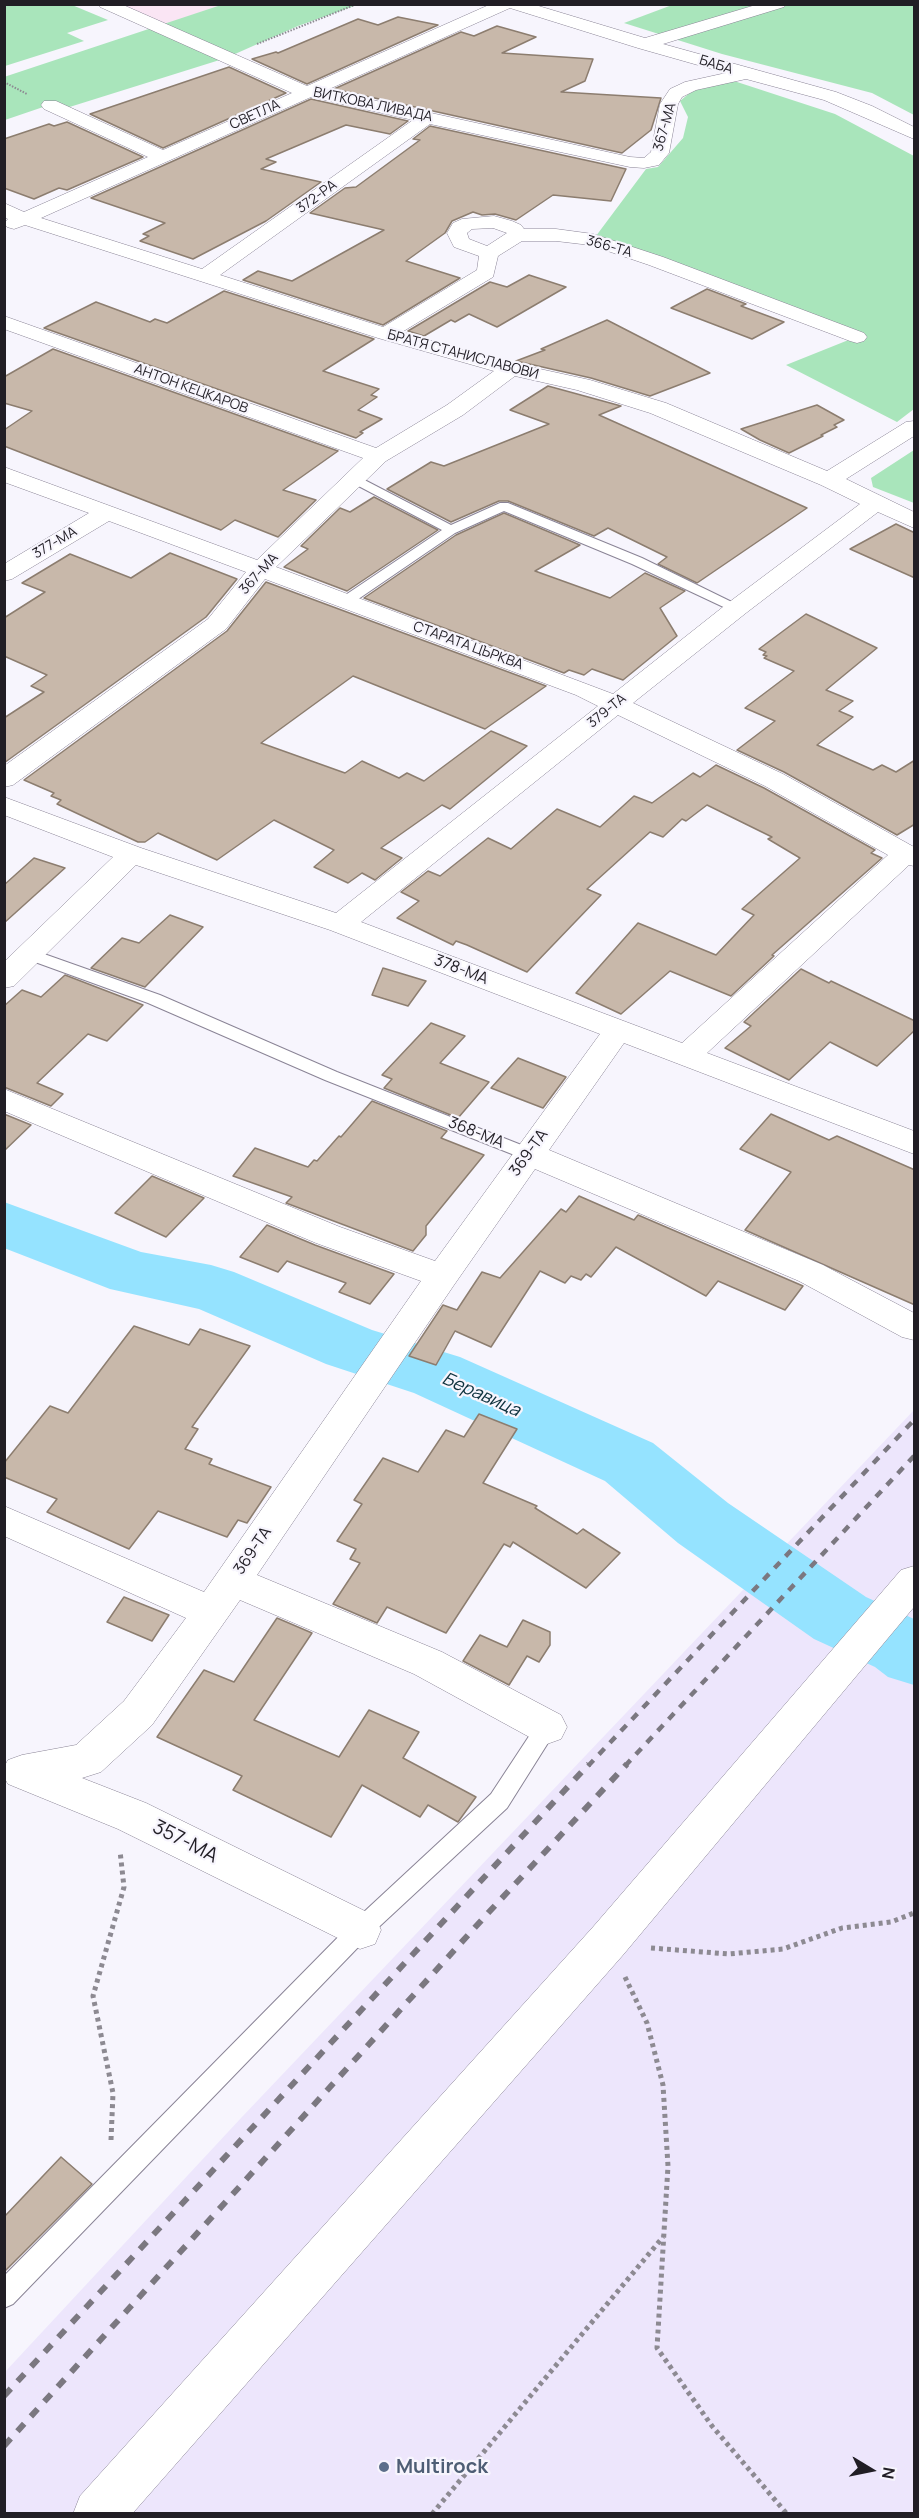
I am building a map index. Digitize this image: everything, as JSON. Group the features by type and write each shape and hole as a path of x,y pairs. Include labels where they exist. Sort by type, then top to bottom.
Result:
{"street":[{"name":"ВИТКОВА ЛИВАДА","path":"106,4 307,92 630,162 653,161"},
{"name":"СВЕТЛА","path":"4,228 506,4"},
{"name":"БАБА","path":"513,4 746,74 830,96 866,110 915,134"},
{"path":"644,44 778,4"},
{"name":"367-МА","path":"653,161 660,153 669,104 676,93 691,87 746,74"},
{"path":"50,105 163,157"},
{"name":"372-РА","path":"206,276 428,117"},
{"name":"БРАТЯ СТАНИСЛАВОВИ","path":"4,209 24,219 385,334 480,362 582,385 658,408 829,480 915,521"},
{"path":"385,334 486,273 489,253 518,235 514,229 494,222 469,223 460,227 457,233 461,243 489,253"},
{"name":"366-ТА","path":"518,235 556,235 593,240 857,337"},
{"name":"АНТОН КЕЦКАРОВ","path":"4,322 378,456"},
{"name":"367-МА","path":"4,779 217,624 261,569 378,456 455,410 512,368"},
{"path":"829,480 915,427"},
{"name":"СТАРАТА ЦЪРКВА","path":"4,474 585,690 774,780 910,855"},
{"name":"379-ТА","path":"340,924 736,608 877,502"},
{"name":"377-МА","path":"4,574 106,513"},
{"name":"378-МА","path":"4,805 131,854 340,924 915,1143"},
{"path":"4,979 131,854"},
{"path":"686,1056 910,855"},
{"name":"369-ТА","path":"14,1768 87,1760 138,1713 233,1581 442,1276 618,1030"},
{"path":"4,1099 328,1235 442,1276"},
{"name":"368-МА","path":"528,1154 811,1273 915,1328"},
{"path":"4,1520 211,1612"},
{"path":"233,1581 428,1663 547,1727"},
{"path":"98,2514 608,1941 910,1586"},
{"name":"357-МА","path":"14,1768 132,1816 360,1930"}],"lane":[{"path":"353,478 451,530"},
{"path":"345,601 451,530 504,506 637,561 736,608"},
{"name":"368-МА","path":"30,954 154,999 331,1076 528,1154"},
{"path":"4,2295 360,1930 499,1801 547,1727"}],"path":[{"path":"226,58 298,26 357,4"},
{"path":"110,2188 113,2093 93,1996 124,1887 120,1848 132,1816"},
{"path":"608,1941 674,1952 729,1954 783,1949 842,1928 891,1922 915,1913"},
{"path":"608,1941 647,2023 663,2085 668,2166 657,2348 712,2426 787,2514"},
{"path":"432,2514 663,2236"}],"shaded area":[{"path":"106,5 221,5 158,27"},
{"path":"914,1410 914,2513 5,2513 4,2373 241,2118"}],"green space":[{"path":"5,5 72,5 108,20 67,33 84,41 5,66"},
{"path":"221,5 357,5 298,26 226,58 60,110 49,105 5,120 4,77"},
{"path":"672,5 914,5 914,115 872,93 722,54 624,23"},
{"path":"734,81 835,114 914,156 914,409 897,422 786,365 856,337 593,240 646,169 658,167 683,138 688,117 680,101 692,91"},
{"path":"914,450 914,503 873,487 871,478"}],"building":[{"path":"398,17 438,25 307,84 252,59 278,53 358,19 378,25"},
{"path":"497,26 536,37 502,53 593,59 585,81 561,92 661,98 651,130 622,153 334,89 461,32 474,36"},
{"path":"229,67 286,93 163,148 90,114"},
{"path":"311,99 408,121 390,134 346,125 266,159 276,162 261,169 321,182 266,221 193,259 140,241 149,236 143,234 165,223 91,198"},
{"path":"67,122 143,157 67,190 59,188 34,199 4,188 4,139 49,124 54,126"},
{"path":"430,126 626,169 611,201 553,195 516,220 495,214 482,215 473,212 452,221 445,233 406,261 460,278 383,325 243,280 258,271 292,281 384,230 310,213 345,188 356,187 420,140 413,139"},
{"path":"529,275 566,287 497,327 469,314 455,322 451,320 424,336 408,331 490,282 507,287"},
{"path":"707,289 746,304 741,306 784,322 752,339 671,308"},
{"path":"224,291 374,339 323,371 379,389 371,395 377,397 358,410 382,419 360,432 363,433 356,438 44,328 96,302 150,322 155,319 167,323"},
{"path":"607,320 710,373 650,396 591,378 516,361 545,350 541,349"},
{"path":"53,349 338,451 283,490 316,500 278,537 235,520 221,530 4,446 4,430 32,411 4,403 4,377"},
{"path":"548,386 621,406 599,415 807,508 697,583 658,564 667,557 608,528 594,536 508,501 499,501 451,522 387,489 431,462 444,466 549,424 510,410"},
{"path":"817,405 844,420 834,425 837,427 821,435 823,436 789,453 741,429"},
{"path":"374,497 438,530 347,591 284,567 308,549 301,546 340,508 350,512"},
{"path":"504,513 580,545 535,571 610,598 645,573 685,591 660,608 677,636 623,680 592,669 584,675 569,670 564,673 364,598 456,535"},
{"path":"896,524 915,533 915,578 850,549"},
{"path":"170,553 237,579 206,617 4,763 4,718 44,692 31,686 47,675 4,656 4,618 45,592 22,583 70,554 131,578"},
{"path":"266,582 546,686 485,729 353,676 261,743 345,773 362,761 399,778 407,773 424,781 491,731 527,746 450,809 442,805 381,848 402,858 375,880 362,873 348,883 314,867 334,850 274,820 217,860 158,833 145,842 138,842 57,804 61,800 51,796 54,793 24,780 227,631"},
{"path":"806,614 877,648 826,690 853,701 839,711 853,717 817,745 873,770 882,765 896,772 915,760 915,824 897,835 784,772 737,750 775,721 745,708 794,671 764,658 767,656 763,655 766,652 759,649"},
{"path":"716,765 764,788 875,850 871,853 882,858 772,955 774,956 731,996 670,971 621,1014 576,993 638,923 716,955 754,915 742,909 800,858 768,839 772,837 707,805 686,821 682,819 663,837 650,832 587,889 601,895 527,972 467,945 456,941 453,945 397,918 419,901 401,892 428,871 440,876 488,838 511,849 557,809 600,827 634,796 652,803 693,773 700,777"},
{"path":"34,858 65,868 4,923 4,885"},
{"path":"170,915 203,927 145,987 91,968 122,938 139,943"},
{"path":"383,968 426,981 408,1006 372,995"},
{"path":"801,969 915,1021 915,1030 877,1066 830,1042 789,1080 725,1048 751,1026 744,1022"},
{"path":"65,975 143,1005 107,1041 88,1034 37,1083 63,1094 51,1106 4,1087 4,1006 22,990 41,997"},
{"path":"431,1023 465,1036 440,1063 489,1082 458,1118 384,1088 392,1079 382,1075"},
{"path":"518,1058 566,1077 543,1108 491,1088"},
{"path":"372,1101 447,1131 441,1138 484,1155 426,1226 426,1235 413,1251 286,1203 292,1197 233,1176 255,1148 308,1167 314,1160 317,1161 339,1136 341,1137"},
{"path":"4,1114 31,1125 4,1151"},
{"path":"771,1114 829,1140 837,1136 915,1170 915,1305 745,1230 791,1172 740,1149"},
{"path":"152,1176 204,1198 166,1237 115,1213"},
{"path":"579,1196 634,1220 638,1215 803,1286 785,1310 718,1281 706,1296 616,1247 591,1277 586,1274 581,1280 571,1276 565,1283 540,1271 491,1347 455,1331 436,1365 409,1356 443,1305 457,1310 482,1272 500,1278 561,1209 566,1212"},
{"path":"267,1225 394,1274 370,1304 339,1292 346,1283 287,1261 278,1272 240,1257"},
{"path":"134,1326 189,1345 200,1329 250,1346 192,1427 198,1429 185,1449 212,1459 209,1464 271,1487 247,1523 238,1520 227,1537 158,1511 129,1549 47,1512 57,1499 4,1477 4,1463 50,1406 68,1413"},
{"path":"479,1414 517,1429 483,1483 537,1506 535,1508 577,1534 583,1529 620,1553 586,1588 513,1542 510,1547 504,1544 446,1633 387,1607 377,1623 333,1604 360,1563 350,1559 356,1549 337,1541 362,1504 354,1500 383,1458 418,1472 446,1430 464,1437"},
{"path":"124,1597 169,1615 152,1641 107,1622"},
{"path":"277,1618 312,1633 254,1720 339,1757 369,1710 419,1732 403,1758 476,1797 458,1822 428,1805 420,1817 362,1785 331,1837 233,1790 242,1776 157,1737 204,1670 234,1682"},
{"path":"523,1620 550,1632 550,1645 539,1662 527,1656 509,1685 463,1661 480,1635 507,1647"},
{"path":"61,2157 92,2184 4,2272 4,2217"}],"waterway":[{"name":"Беравица","path":"4,1224 132,1273 211,1288 349,1347 437,1375 629,1462 703,1523 840,1618 901,1646 914,1655"}],"railway":[{"path":"588,1766 914,1420"},
{"path":"625,1766 914,1456"},
{"path":"4,2396 589,1764"},
{"path":"4,2446 489,1912 627,1764"}],"place":[{"name":"Multirock","path":"384,2467"}]}
